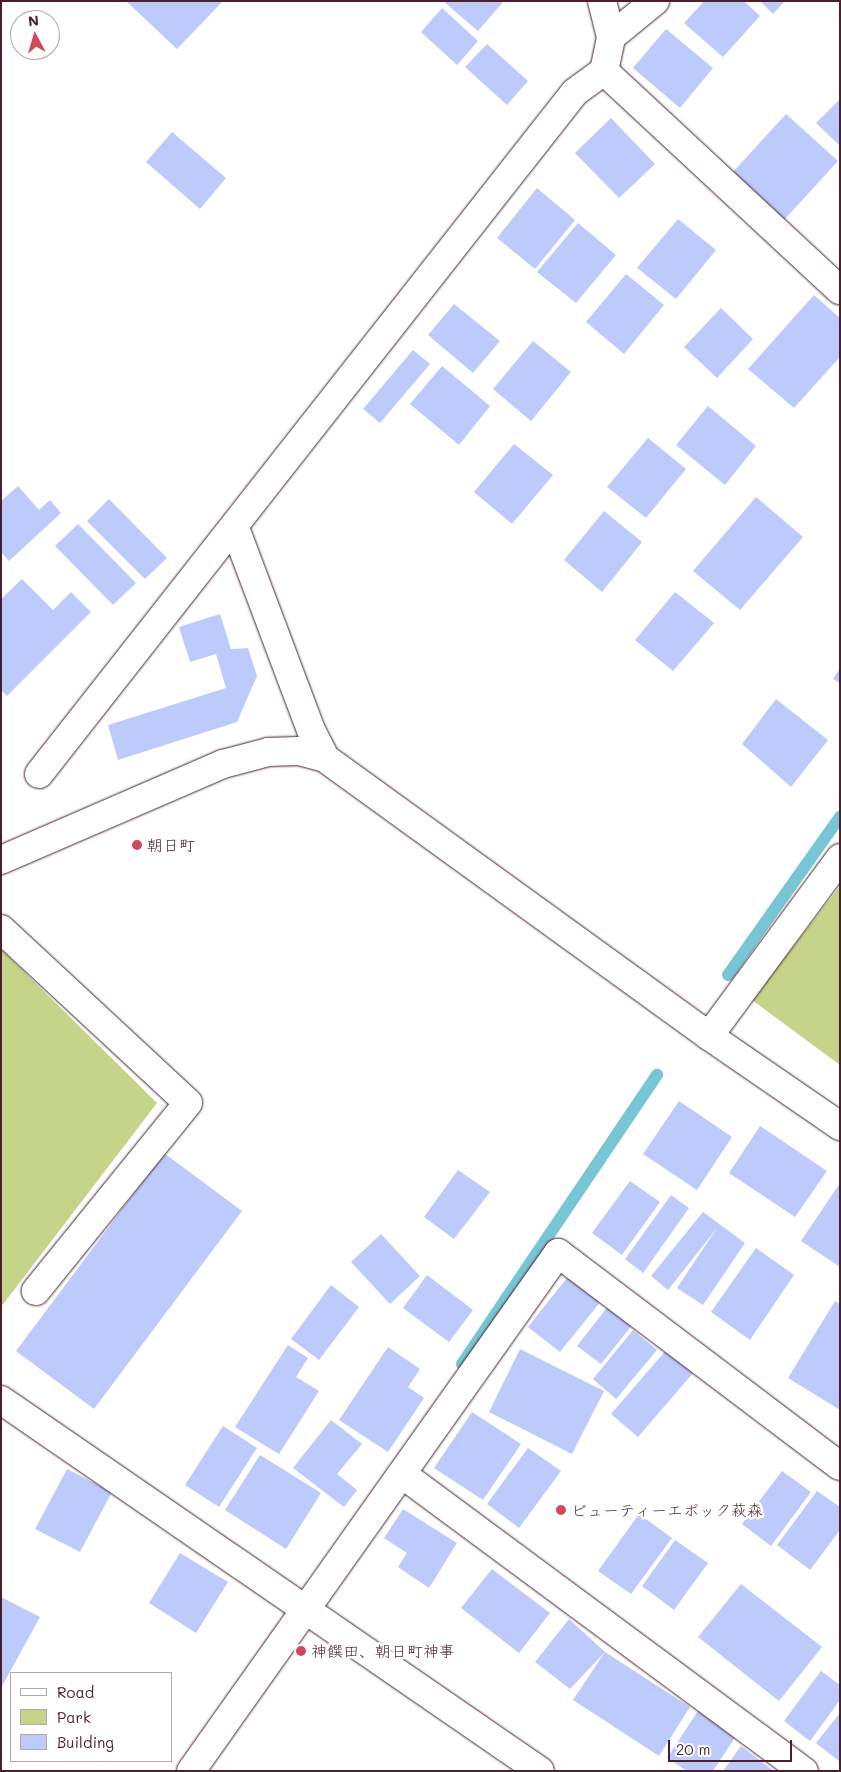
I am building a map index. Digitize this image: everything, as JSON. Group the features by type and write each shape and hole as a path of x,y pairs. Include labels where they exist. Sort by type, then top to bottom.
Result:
{"street":[{"path":"39,774 575,92 604,71 611,37 602,1"},
{"path":"611,37 655,1"},
{"path":"604,71 840,290"},
{"path":"234,528 311,730 325,758"},
{"path":"1,860 223,764 268,752 299,751 325,758 709,1036 840,1126"},
{"path":"709,1036 840,858"},
{"path":"1,928 188,1103 36,1291"},
{"path":"191,1771 304,1608 402,1474 558,1253 840,1466"},
{"path":"1,1400 540,1771"},
{"path":"402,1474 804,1771"}],"green space":[{"path":"840,886 840,1065 752,1000"},
{"path":"1,949 157,1103 1,1307"}],"building":[{"path":"126,1 223,1 177,49"},
{"path":"443,1 504,1 478,31"},
{"path":"704,1 744,1 760,16 723,57 684,23"},
{"path":"760,1 785,1 773,14"},
{"path":"442,8 478,41 457,65 421,32"},
{"path":"666,29 713,68 680,108 633,68"},
{"path":"487,44 528,81 507,105 465,67"},
{"path":"840,99 840,146 816,123"},
{"path":"786,114 838,161 784,220 732,173"},
{"path":"611,118 655,164 619,198 575,153"},
{"path":"172,132 226,178 200,209 146,162"},
{"path":"537,188 575,220 535,269 497,238"},
{"path":"678,219 716,250 676,299 637,268"},
{"path":"578,223 616,255 576,303 537,272"},
{"path":"626,274 664,305 624,354 586,322"},
{"path":"814,295 840,318 840,357 794,408 748,369"},
{"path":"454,304 500,341 473,373 428,335"},
{"path":"721,308 753,339 717,378 684,347"},
{"path":"533,341 571,372 531,421 493,389"},
{"path":"413,350 430,364 380,423 363,409"},
{"path":"442,366 490,406 459,445 410,404"},
{"path":"708,406 756,446 725,485 676,445"},
{"path":"648,438 686,469 646,518 607,487"},
{"path":"514,444 553,475 512,524 474,492"},
{"path":"18,486 39,510 50,500 61,513 9,561 1,552 1,501"},
{"path":"756,497 803,537 740,610 693,571"},
{"path":"109,499 167,558 145,579 87,521"},
{"path":"604,511 642,542 602,592 564,560"},
{"path":"78,524 136,583 113,605 55,546"},
{"path":"22,579 53,610 71,592 91,612 7,696 1,690 1,599"},
{"path":"675,592 714,623 673,671 635,640"},
{"path":"220,614 231,649 248,648 257,676 237,722 118,760 108,725 226,688 216,654 190,662 179,627"},
{"path":"840,668 840,683 833,679"},
{"path":"776,699 828,740 791,787 742,744"},
{"path":"679,1101 732,1137 697,1190 643,1154"},
{"path":"760,1126 827,1171 795,1217 729,1173"},
{"path":"164,1153 242,1211 94,1409 16,1351"},
{"path":"458,1170 490,1192 454,1239 424,1217"},
{"path":"630,1181 660,1202 622,1255 592,1233"},
{"path":"840,1183 840,1267 801,1241"},
{"path":"671,1195 689,1208 643,1273 625,1259"},
{"path":"703,1212 745,1243 703,1305 677,1288 717,1228 668,1290 651,1276"},
{"path":"381,1234 420,1276 390,1304 351,1262"},
{"path":"756,1248 794,1275 750,1340 711,1312"},
{"path":"574,1269 606,1295 560,1352 528,1327"},
{"path":"427,1275 473,1310 449,1342 403,1308"},
{"path":"331,1285 359,1307 319,1360 291,1339"},
{"path":"835,1301 840,1304 840,1410 788,1378"},
{"path":"609,1305 633,1324 601,1364 577,1346"},
{"path":"633,1330 657,1350 616,1399 593,1379"},
{"path":"288,1345 308,1358 296,1377 319,1391 279,1454 235,1427"},
{"path":"388,1347 420,1369 408,1387 424,1398 388,1452 339,1420"},
{"path":"520,1349 604,1391 572,1454 489,1412"},
{"path":"667,1349 694,1372 638,1437 611,1414"},
{"path":"472,1412 521,1444 483,1500 434,1468"},
{"path":"331,1420 362,1444 337,1474 357,1490 344,1507 293,1468"},
{"path":"223,1426 257,1448 219,1507 185,1485"},
{"path":"528,1448 561,1471 519,1528 487,1504"},
{"path":"260,1455 321,1493 286,1549 225,1510"},
{"path":"67,1469 112,1492 80,1552 35,1529"},
{"path":"782,1471 811,1492 771,1546 742,1524"},
{"path":"817,1491 840,1507 840,1530 810,1570 777,1545"},
{"path":"403,1509 457,1543 429,1588 398,1567 407,1553 384,1538"},
{"path":"639,1514 672,1538 631,1594 598,1571"},
{"path":"675,1540 708,1563 674,1610 642,1586"},
{"path":"180,1553 228,1582 196,1633 149,1603"},
{"path":"492,1569 550,1613 519,1653 461,1608"},
{"path":"741,1584 822,1647 779,1701 698,1637"},
{"path":"1,1597 40,1617 1,1688"},
{"path":"569,1619 605,1652 570,1689 535,1662"},
{"path":"605,1652 690,1707 659,1756 573,1700"},
{"path":"821,1671 840,1685 840,1700 810,1741 784,1721"},
{"path":"698,1711 736,1736 713,1771 687,1771 667,1758"},
{"path":"840,1713 840,1762 816,1743"},
{"path":"741,1746 774,1771 723,1771"}],"waterway":[{"path":"728,975 840,817"},
{"path":"462,1364 657,1075"}],"place":[{"name":"朝日町","path":"137,845"},
{"name":"ビューティーエポック萩森","path":"561,1510"},
{"name":"神饌田、朝日町神事","path":"301,1651"}]}
